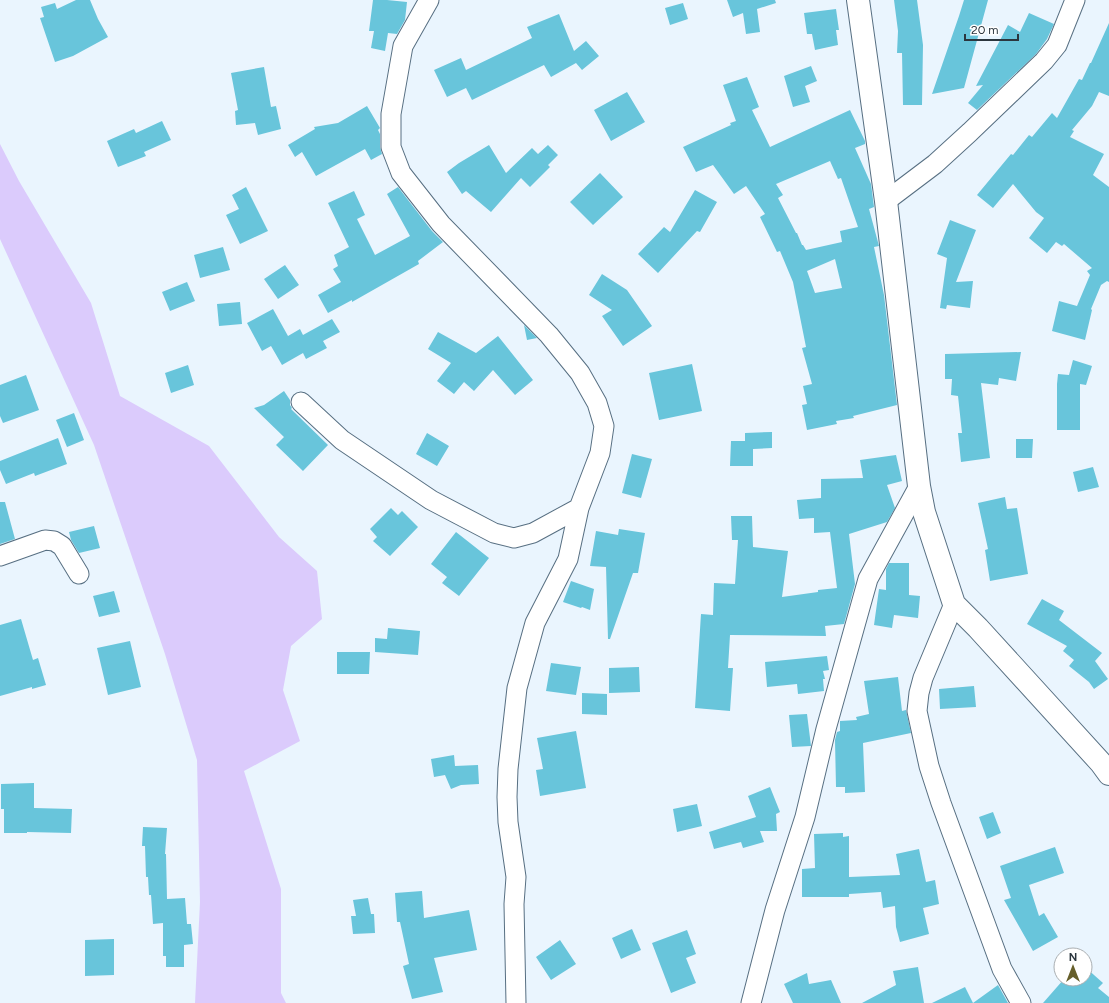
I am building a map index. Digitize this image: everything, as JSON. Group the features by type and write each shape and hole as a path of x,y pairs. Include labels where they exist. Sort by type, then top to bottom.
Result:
{"main road":[{"path":"858,0 886,201 919,486 924,512 954,604 1029,683 1101,763 1109,774"}],"street":[{"path":"429,0 403,46 391,114 391,148 400,173 437,219 549,336 580,373 597,403 604,426 600,453 578,508 568,559 535,623 517,688 508,769 507,797 508,822 516,876 514,904 516,1003"},
{"path":"886,201 935,164 1044,61 1057,45 1076,0"},
{"path":"301,402 342,440 431,500 494,533 514,538 533,533 578,508"},
{"path":"751,1003 775,910 805,816 826,728 868,579 919,486"},
{"path":"0,556 45,540 54,541 62,546 79,574"},
{"path":"954,604 923,678 919,693 917,712 929,766 941,803 1002,969 1021,1003"}],"shaded area":[{"path":"0,144 19,181 91,303 120,396 209,446 279,537 317,571 322,619 291,646 283,690 300,741 244,771 281,889 281,993 286,1003 195,1003 200,902 197,760 165,654 94,445 0,239"}],"building":[{"path":"76,0 90,0 108,37 73,56 55,62 40,18 44,17 41,7 55,3 57,9"},
{"path":"373,0 407,2 405,20 397,34 388,33 385,51 371,48 374,31 369,31"},
{"path":"727,0 775,0 776,3 757,9 760,32 746,34 743,13 733,17"},
{"path":"894,0 917,0 923,45 922,105 903,105 902,53 897,53 898,31"},
{"path":"964,0 988,0 964,88 932,94 959,16"},
{"path":"683,3 688,19 670,25 665,8"},
{"path":"836,9 839,30 836,30 838,45 815,50 812,34 807,34 804,13"},
{"path":"1029,13 1054,24 1047,39 1036,54 977,110 968,103 983,85 976,86 1008,25 1020,32"},
{"path":"559,14 574,51 586,41 599,56 582,70 576,63 551,77 544,65 472,100 466,88 447,97 434,70 461,58 466,70 532,38 527,27"},
{"path":"1109,23 1109,96 1099,92 1092,106 1072,130 1074,131 1070,137 1104,154 1093,175 1109,187 1109,282 1107,281 1101,285 1091,309 1085,340 1052,331 1059,301 1077,306 1090,275 1087,271 1092,268 1064,244 1062,246 1056,242 1047,253 1029,238 1044,218 1036,212 1013,184 993,208 977,195 1029,135 1032,137 1052,113 1057,118 1079,79 1082,80"},
{"path":"811,66 817,81 805,86 810,102 793,107 784,76"},
{"path":"264,67 271,107 276,106 281,129 258,135 255,123 236,125 235,111 238,110 231,73"},
{"path":"747,77 759,107 752,110 770,147 850,110 865,141 865,144 855,148 871,184 874,207 869,209 879,246 874,247 884,295 897,405 853,416 854,418 836,421 837,424 807,430 802,405 807,404 803,386 812,384 802,348 806,347 793,282 780,251 777,252 760,217 765,214 746,186 734,194 713,165 696,172 683,147 731,125 730,123 736,121 723,85","holes":["830,161 838,179 841,178 858,227 840,231 842,242 806,250 778,198 783,195 776,184","835,259 842,288 815,293 807,271"]},
{"path":"627,92 645,122 611,141 594,110"},
{"path":"367,106 380,128 378,130 380,134 380,147 382,154 371,160 365,149 316,176 302,152 295,157 288,145 315,129 314,127 338,123"},
{"path":"162,121 171,140 144,152 146,156 118,167 107,141 134,129 136,133"},
{"path":"489,145 506,173 532,148 538,154 548,145 558,155 548,165 550,167 530,187 521,178 491,212 466,191 462,194 447,172"},
{"path":"600,173 623,197 593,225 570,202"},
{"path":"246,187 268,231 240,244 226,215 239,209 232,195"},
{"path":"398,187 432,231 443,242 418,261 419,264 352,302 352,300 328,313 318,295 341,282 333,269 338,266 334,255 349,247 328,203 354,191 365,215 357,219 375,255 410,236 387,194"},
{"path":"695,190 717,202 700,232 697,231 658,273 638,254 664,227 670,232"},
{"path":"950,220 976,230 956,282 973,281 970,308 947,305 946,309 940,308 947,258 937,254"},
{"path":"223,247 230,270 200,278 194,255"},
{"path":"285,265 299,285 278,299 264,279"},
{"path":"602,274 627,290 652,326 623,346 602,316 612,310 589,295"},
{"path":"187,282 195,301 170,311 162,292"},
{"path":"240,302 242,324 219,326 217,304"},
{"path":"273,309 288,336 300,329 303,335 332,319 340,332 323,341 327,348 306,359 303,353 282,365 271,346 262,351 247,323"},
{"path":"524,325 537,338 527,340"},
{"path":"438,332 476,353 498,336 533,380 515,395 493,370 474,391 464,382 454,394 437,381 451,363 428,349"},
{"path":"1021,352 1016,381 999,378 998,385 981,383 990,458 961,462 958,433 962,433 958,396 951,395 952,379 945,379 945,354"},
{"path":"1073,360 1092,366 1086,385 1080,384 1080,430 1057,430 1058,374 1069,375"},
{"path":"692,364 702,411 659,420 649,373"},
{"path":"188,365 194,385 171,393 165,373"},
{"path":"26,375 39,410 3,423 0,416 0,385"},
{"path":"284,391 290,400 291,409 328,445 303,471 276,445 284,437 254,408 264,405"},
{"path":"74,413 84,440 67,447 56,420"},
{"path":"772,432 772,448 753,449 753,466 730,466 731,441 745,441 745,433"},
{"path":"427,433 449,446 437,466 416,454"},
{"path":"58,438 67,464 35,476 34,473 6,484 0,470 0,461"},
{"path":"1016,439 1033,439 1032,458 1016,458"},
{"path":"632,454 652,459 641,498 622,493"},
{"path":"896,455 902,481 887,485 895,508 887,522 849,534 855,584 844,624 825,626 826,636 730,635 728,668 733,668 730,711 695,708 701,614 713,615 714,583 735,584 738,540 732,540 731,516 752,516 753,547 788,551 782,597 837,588 830,532 814,533 814,518 799,519 797,500 821,498 821,479 863,478 860,460"},
{"path":"1093,467 1099,487 1078,492 1073,472"},
{"path":"1005,497 1007,509 1017,508 1028,574 990,581 985,550 988,549 978,503"},
{"path":"0,502 5,502 15,539 0,544"},
{"path":"391,508 398,515 402,511 418,527 390,556 373,541 377,537 370,529"},
{"path":"94,526 100,548 79,553 71,540 69,532"},
{"path":"619,529 645,533 638,573 633,573 610,639 608,639 606,567 590,566 596,531 618,535"},
{"path":"456,532 489,558 459,596 442,583 447,577 431,564"},
{"path":"889,563 909,563 909,595 920,596 918,618 894,615 892,628 874,625 879,589 886,590 886,569"},
{"path":"571,581 594,589 590,610 563,602"},
{"path":"114,591 120,612 99,617 93,596"},
{"path":"1042,599 1064,611 1059,620 1102,653 1095,661 1108,679 1094,689 1089,682 1069,666 1074,660 1063,651 1067,646 1027,624"},
{"path":"21,619 33,660 38,658 46,685 32,689 32,687 0,696 0,625"},
{"path":"388,628 420,631 418,655 375,652 375,638 387,639"},
{"path":"130,641 141,687 108,695 97,648"},
{"path":"337,652 370,652 369,674 337,674"},
{"path":"827,656 829,670 823,671 825,679 823,679 824,691 798,694 797,684 767,687 765,662"},
{"path":"551,663 581,667 576,695 546,691"},
{"path":"639,667 640,692 609,693 609,668"},
{"path":"898,677 902,711 906,710 911,733 863,743 865,792 845,793 845,787 836,787 835,740 837,732 840,731 840,721 857,720 856,717 869,714 864,681"},
{"path":"974,686 976,707 940,709 939,689"},
{"path":"582,693 607,694 607,715 582,714"},
{"path":"807,714 811,746 792,747 789,715"},
{"path":"576,731 586,788 540,796 536,770 543,769 537,738"},
{"path":"454,755 455,766 478,765 479,784 461,785 451,789 445,775 434,777 431,759"},
{"path":"34,783 34,808 72,809 71,833 4,833 4,809 1,809 1,784"},
{"path":"770,787 780,812 776,814 777,831 760,831 764,842 743,848 741,842 714,849 709,832 756,817 748,796"},
{"path":"697,804 702,826 677,832 673,809"},
{"path":"993,812 1001,833 987,839 979,817"},
{"path":"143,827 167,828 165,854 167,899 185,898 187,924 191,924 193,944 184,945 184,967 166,967 166,956 163,956 163,923 153,924 151,895 149,895 148,877 146,877 145,846 142,846"},
{"path":"843,833 843,837 849,836 849,877 900,875 896,854 919,849 926,882 935,880 939,904 923,908 929,934 900,942 896,927 895,906 883,908 881,892 849,894 849,897 802,897 802,869 815,868 814,834"},
{"path":"1055,847 1064,873 1029,885 1039,916 1044,913 1058,937 1033,951 1004,900 1011,898 1000,866"},
{"path":"422,891 424,918 469,910 477,950 434,958 443,992 412,999 403,966 409,964 400,922 397,922 395,893"},
{"path":"368,898 371,914 374,914 375,933 353,934 351,916 356,916 353,900"},
{"path":"632,929 641,950 621,959 612,938"},
{"path":"687,930 696,954 686,958 696,983 671,993 652,943"},
{"path":"114,939 114,975 85,976 85,940"},
{"path":"560,940 576,964 551,980 536,957"},
{"path":"918,967 924,1003 862,1003 896,985 893,971"},
{"path":"807,973 809,984 831,980 841,1003 793,1003 784,984"},
{"path":"1093,974 1103,983 1098,988 1109,997 1109,1003 1043,1003 1057,987 1093,987"},
{"path":"998,985 1008,1003 973,1003"},
{"path":"965,987 973,1003 932,1003"}]}
